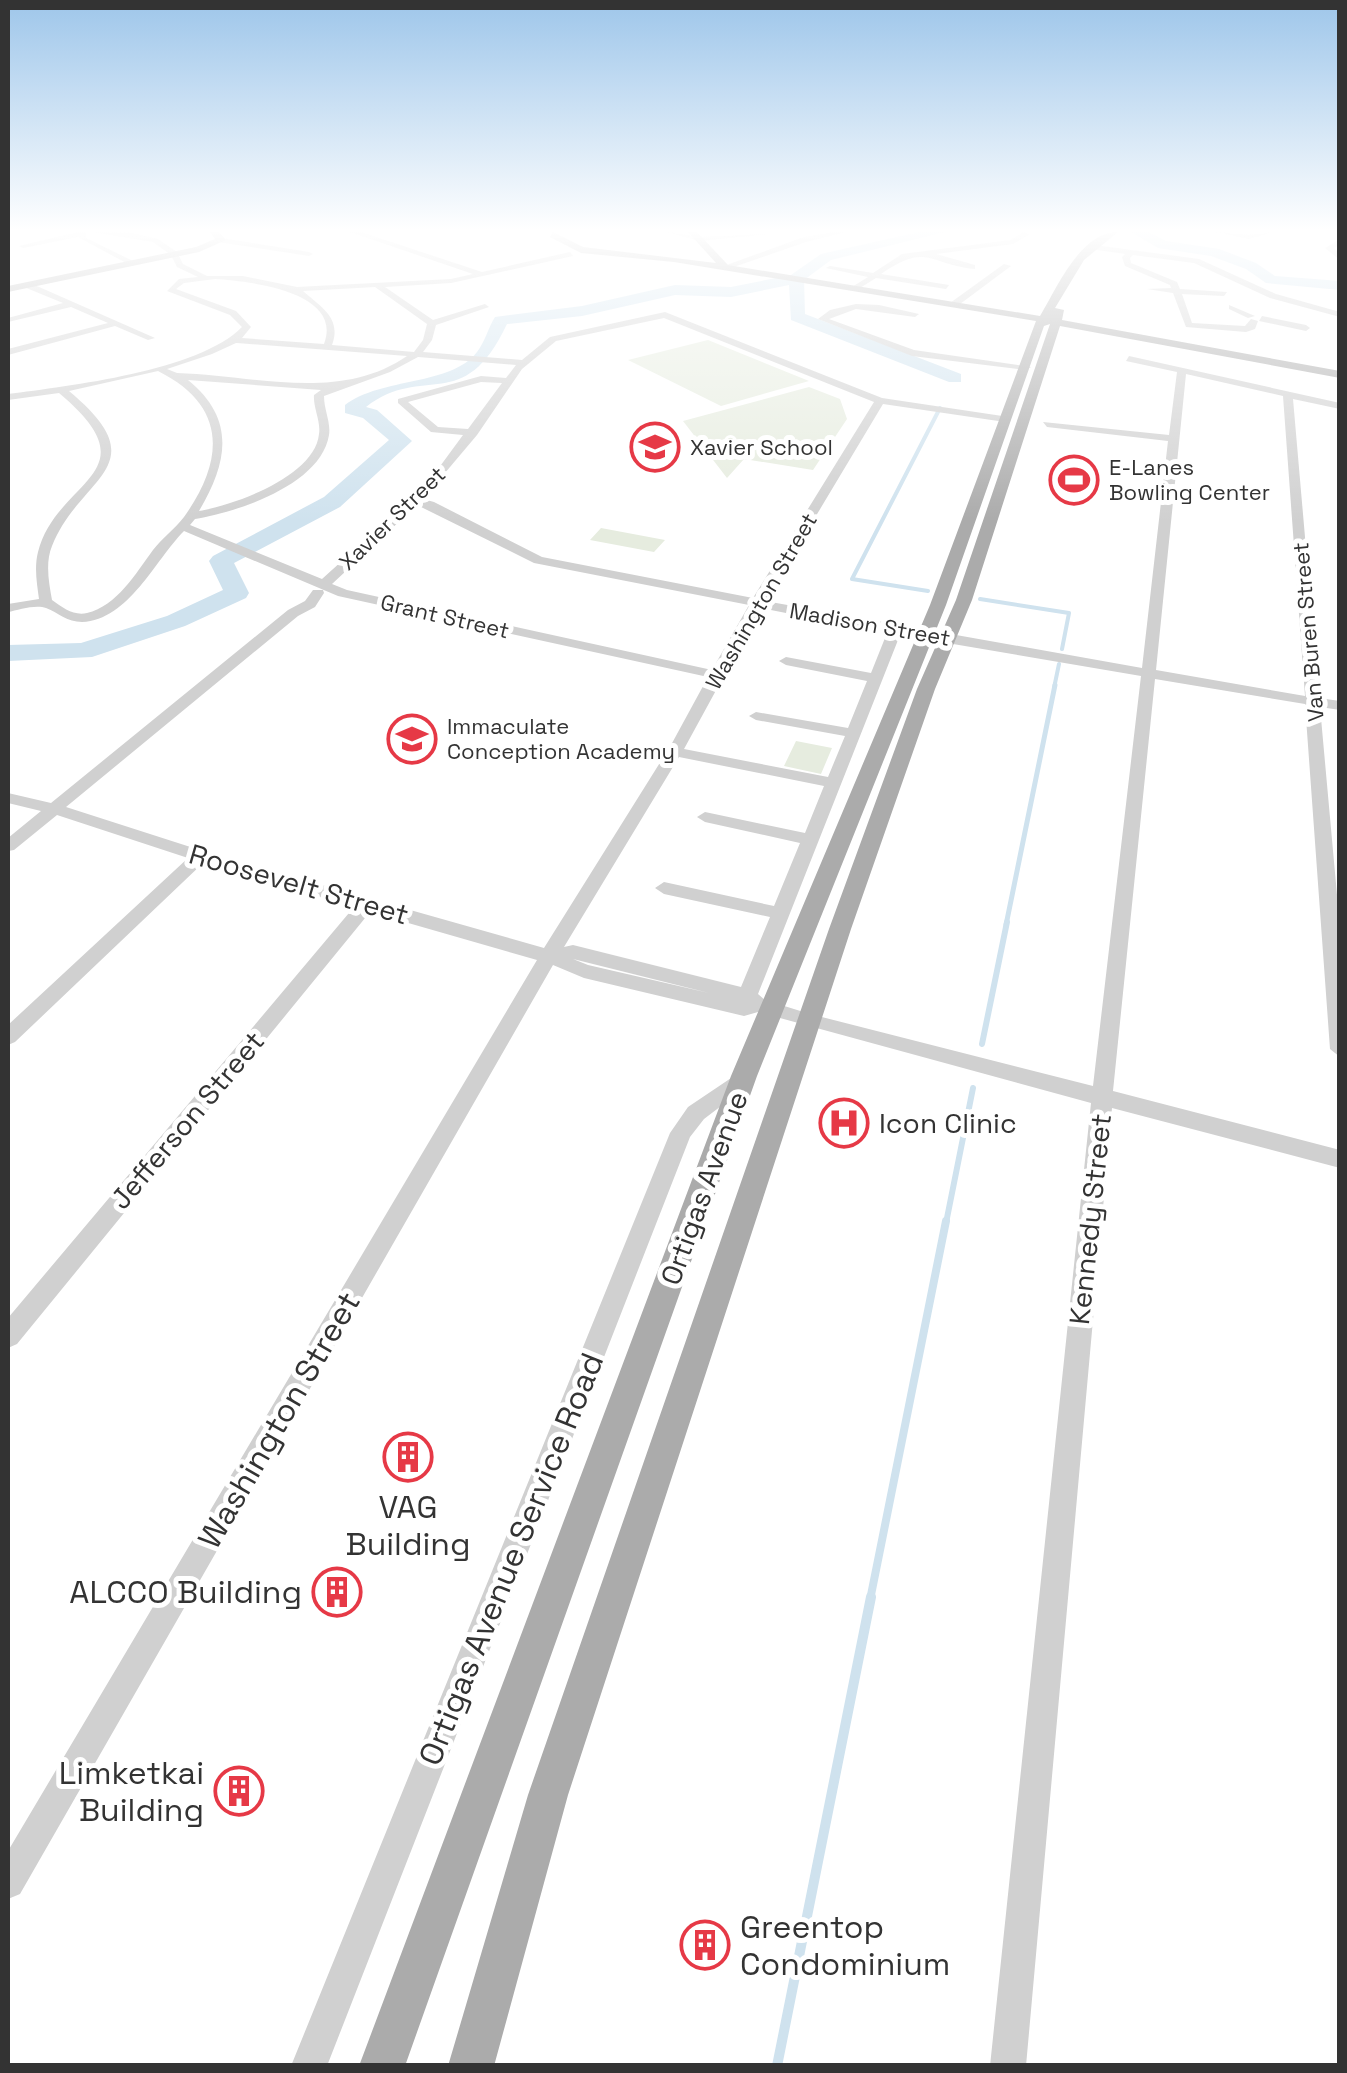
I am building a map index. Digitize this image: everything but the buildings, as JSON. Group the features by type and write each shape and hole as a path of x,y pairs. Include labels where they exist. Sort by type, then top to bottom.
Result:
{"main road":[{"name":"Ortigas Avenue","path":"471,2066 548,1795 810,1021 936,636 943,592 1026,367 1048,329"},
{"name":"Ortigas Avenue","path":"382,2066 744,1076 759,1003 811,922 936,636 966,596 1049,329"},
{"path":"1065,329 1091,330 1340,377"},
{"path":"1071,329 1340,377"}],"street":[{"path":"8,352 95,329"},
{"path":"129,329 151,338"},
{"path":"237,340 246,329"},
{"path":"327,347 332,329"},
{"path":"187,521 299,474 323,442 326,428 317,400 330,388 418,355 431,329"},
{"name":"Xavier Street","path":"8,846 293,613 301,601 323,588 414,501 473,433 522,363 554,339 598,329"},
{"name":"Xavier Street","path":"698,329 880,401 1006,419"},
{"path":"854,329 897,342 912,353 1026,367"},
{"path":"8,397 62,390 158,368 237,340 522,363"},
{"path":"1129,360 1340,406"},
{"path":"158,368 178,376 330,388"},
{"name":"Kennedy Street","path":"1008,2066 1102,1099 1181,373"},
{"path":"8,608 46,602 70,617 103,611 126,592 187,521 216,470 218,434 205,403 178,376"},
{"path":"473,433 435,430 402,401 481,379 508,381"},
{"path":"46,602 42,557 47,542 101,476 104,461 103,430 95,416 62,390"},
{"name":"Van Buren Street","path":"1288,395 1340,1049"},
{"name":"Washington Street","path":"8,1882 549,956 675,752 757,603 880,401"},
{"path":"1047,424 1172,438"},
{"name":"Madison Street","path":"414,501 430,504 538,560 895,630 1340,706"},
{"name":"Grant Street","path":"187,521 323,588 716,675"},
{"path":"759,1003 782,914 895,630"},
{"path":"786,661 875,678"},
{"path":"756,716 853,733"},
{"path":"675,752 834,783"},
{"name":"Roosevelt Street","path":"8,798 549,956"},
{"path":"705,817 812,840"},
{"path":"8,1037 200,856"},
{"path":"664,888 782,914"},
{"name":"Jefferson Street","path":"8,1336 367,904"},
{"path":"549,956 744,1010 759,1003 810,1021 1340,1159"},
{"name":"Ortigas Avenue Service Road","path":"309,2066 681,1133 696,1113 744,1076"}],"shaded area":[{"path":"708,340 809,381 721,406 628,360"},
{"path":"809,387 840,399 847,419 813,470 744,459 727,478 683,421"},
{"path":"601,528 665,540 654,552 590,540"},
{"path":"796,741 832,748 821,774 784,766"}],"waterway":[{"path":"8,653 83,651 176,621 237,593 221,561 332,502 402,441 370,414 352,409 381,391 465,370 486,352 497,329"},
{"path":"827,329 955,378"},
{"path":"928,591 852,579 940,408"},
{"path":"980,599 1069,613 1062,649"},
{"path":"1054,688 1059,664"},
{"path":"1006,925 1055,685"},
{"path":"982,1044 1007,922"},
{"path":"946,1223 973,1088"},
{"path":"870,1600 946,1221"},
{"path":"777,2066 871,1597"}],"place":[{"name":"Xavier School","path":"655,447"},
{"name":"E-Lanes Bowling Center","path":"1074,480"},
{"name":"Immaculate Conception Academy","path":"412,739"},
{"name":"Icon Clinic","path":"844,1123"},
{"name":"VAG Building","path":"408,1457"},
{"name":"ALCCO Building","path":"337,1592"},
{"name":"Limketkai Building","path":"239,1791"},
{"name":"Greentop Condominium","path":"705,1945"}]}
